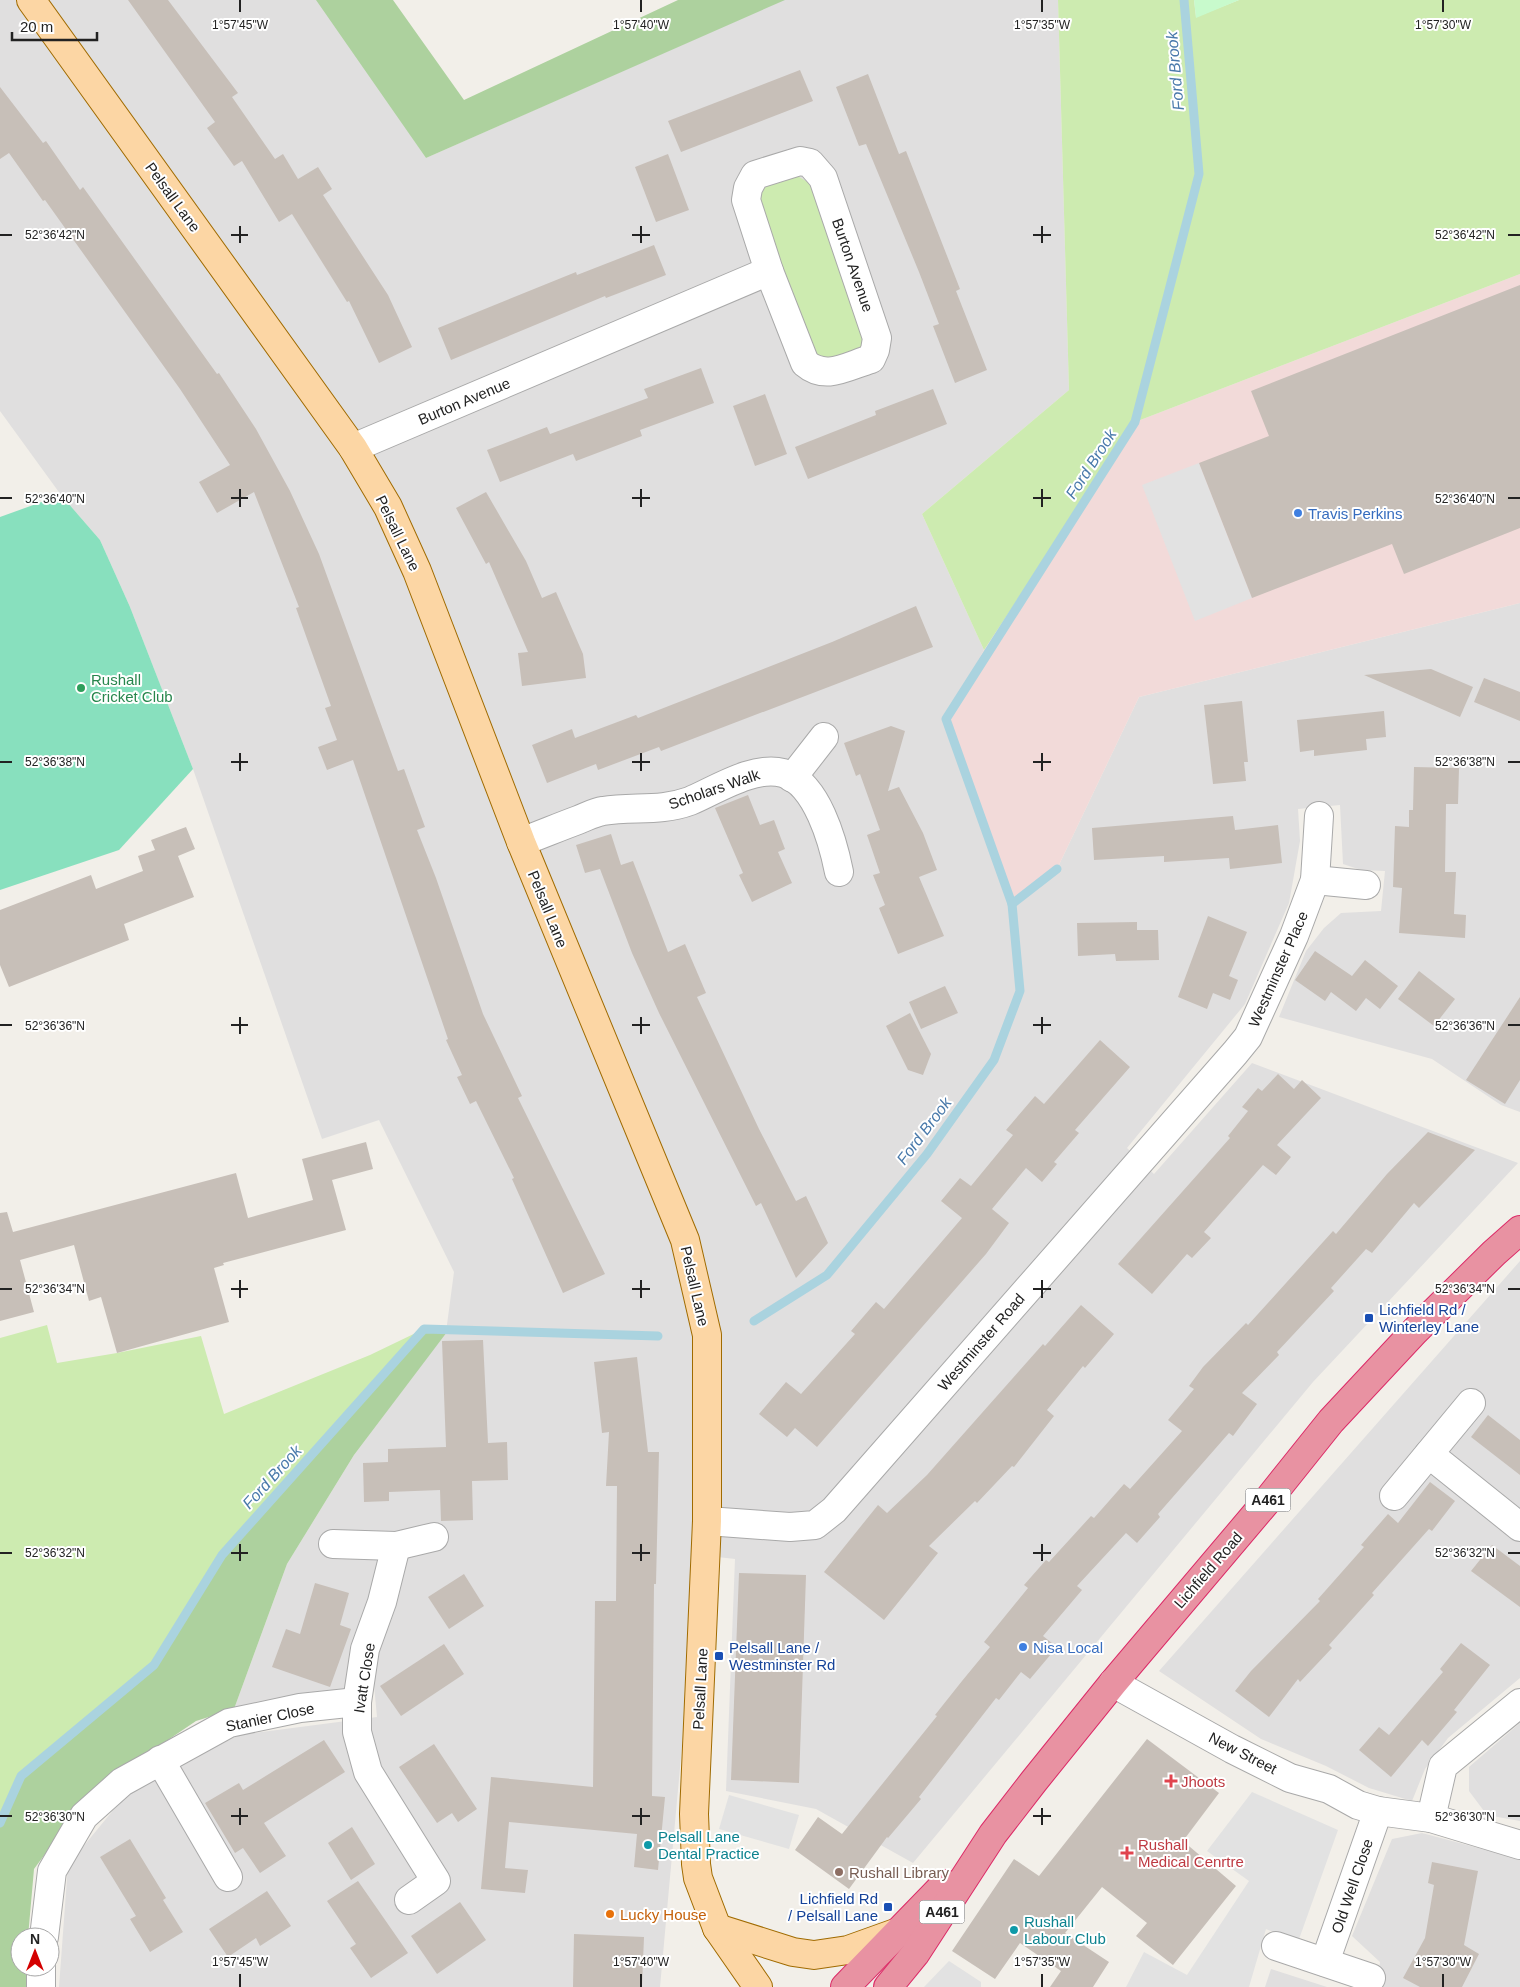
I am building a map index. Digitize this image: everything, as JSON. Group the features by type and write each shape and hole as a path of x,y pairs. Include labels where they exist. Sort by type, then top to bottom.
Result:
{"highway":[{"name":"Lichfield Road","path":"846,1987 993,1834 1113,1683 1267,1501 1331,1421 1415,1332 1494,1253 1520,1230"},
{"name":"Lichfield Road","path":"888,1987 915,1954 993,1834"}],"main road":[{"name":"Pelsall Lane","path":"31,0 353,448 388,507 417,571 521,842 685,1240 707,1335 707,1521 694,1838 698,1878 717,1928 758,1987"},
{"path":"717,1928 793,1952 814,1954 848,1950 901,1931"}],"street":[{"name":"Burton Avenue","path":"800,161 810,163 824,178 878,338 876,350 871,359 824,374 812,370 805,363 769,271 746,200 748,188 755,175 800,161"},
{"name":"Burton Avenue","path":"353,448 769,271"},
{"path":"824,737 792,778 799,782 822,813 832,838 839,872"},
{"name":"Scholars Walk","path":"521,842 602,811 651,810 688,802 739,778 766,772 783,773 792,778"},
{"name":"Westminster Place","path":"1235,1053 1248,1037 1256,1020 1294,936 1315,880 1319,816"},
{"path":"1315,880 1366,886"},
{"name":"Westminster Road","path":"707,1521 790,1526 815,1525 834,1510 1235,1053"},
{"path":"1394,1496 1471,1403"},
{"path":"1429,1454 1520,1527"},
{"path":"333,1544 396,1546 434,1537"},
{"name":"Ivatt Close","path":"396,1546 382,1602 365,1649 357,1702 357,1732 368,1772 436,1881 409,1900"},
{"name":"New Street","path":"1113,1683 1232,1749 1290,1778 1329,1789 1368,1808"},
{"name":"Stanier Close","path":"45,1927 52,1870 84,1816 122,1782 229,1722 300,1708 357,1702"},
{"path":"1431,1818 1443,1766 1520,1703"},
{"path":"160,1760 228,1877"},
{"path":"1368,1808 1431,1818 1520,1845"},
{"name":"Old Well Close","path":"1325,1962 1368,1808"},
{"path":"1276,1946 1371,1978"}],"shaded area":[{"path":"0,0 319,0 426,158 783,0 1058,0 1069,390 922,514 984,650 946,719 1057,869 1139,697 1520,603 1520,1112 1501,1105 1432,1059 1279,1017 1306,951 1324,928 1341,913 1381,911 1385,871 1361,870 1343,864 1340,805 1298,809 1300,841 1289,903 1245,1004 1127,1148 1154,1174 1252,1063 1518,1163 1313,1382 913,1863 816,1809 726,1791 735,1559 691,1554 682,1746 660,1987 59,1987 68,1865 129,1791 239,1735 377,1717 374,1685 234,1709 287,1564 354,1455 446,1332 454,1272 379,1120 322,1139 193,769 130,607 100,540 61,495 0,411"},
{"name":"Travis Perkins","path":"1520,274 1520,603 1139,697 1057,869 1012,904 946,719 984,650 1135,422"},
{"path":"1199,463 1252,598 1195,621 1142,485"},
{"path":"1520,1261 1520,1678 1448,1738 1425,1769 1412,1801 1369,1788 1326,1766 1261,1739 1159,1671"},
{"path":"1520,1723 1520,1821 1487,1815 1469,1791 1469,1767"},
{"path":"1252,1792 1338,1830 1298,1942 1266,1929 1249,1987 1126,1987 1144,1952 1187,1975 1249,1881 1207,1851"},
{"path":"729,1795 799,1815 789,1849 719,1829"},
{"path":"1422,1833 1520,1859 1520,1987 1376,1987 1380,1962 1352,1936 1392,1839"},
{"path":"949,1961 981,1982 981,1987 924,1987"},
{"path":"1271,1969 1327,1987 1265,1987"}],"green space":[{"path":"316,0 393,0 464,100 678,0 785,0 426,158"},
{"path":"1058,0 1194,0 1196,17 1239,0 1520,0 1520,274 1135,422 984,650 922,514 1069,390"},
{"path":"1194,0 1239,0 1196,18"},
{"path":"794,174 811,184 868,341 864,351 824,362 816,354 757,205 760,195 769,181"},
{"name":"Rushall Cricket Club","path":"61,495 100,540 130,607 193,769 119,850 0,890 0,517"},
{"path":"47,1325 57,1363 201,1336 224,1414 370,1355 424,1329 222,1555 217,1556 154,1665 21,1776 0,1823 0,1338"},
{"path":"424,1329 447,1332 354,1455 287,1564 234,1709 196,1721 91,1792 34,1869 29,1927 10,1927 10,1977 26,1977 26,1987 0,1987 0,1823 21,1776 154,1665 222,1555"}],"building":[{"path":"128,0 168,0 238,93 232,97 275,159 283,154 298,179 318,167 332,189 323,195 388,295 412,347 379,363 349,301 347,302 292,214 279,222 242,161 234,166 207,128 215,122"},
{"path":"800,70 813,101 681,152 668,121"},
{"path":"868,74 899,154 906,151 960,289 956,291 987,370 955,383 933,326 939,324 919,272 866,144 859,146 836,87"},
{"path":"0,87 43,143 46,141 80,190 83,187 217,374 219,373 256,429 290,491 319,554 398,771 404,769 425,827 417,830 436,878 483,1014 522,1096 518,1098 605,1274 563,1293 512,1179 514,1178 476,1101 470,1104 457,1077 462,1075 446,1040 448,1039 353,760 327,770 318,747 337,740 325,708 331,706 296,608 299,607 254,492 217,513 199,482 230,465 180,389 45,200 43,201 9,153 0,159"},
{"path":"668,154 689,210 656,222 635,167"},
{"path":"654,245 666,275 606,298 605,296 451,360 438,328 576,272 577,275"},
{"path":"1520,285 1520,528 1404,574 1392,544 1252,598 1199,463 1269,436 1251,391"},
{"path":"701,368 714,403 640,430 642,436 576,461 573,454 500,482 487,450 547,427 550,434 648,398 644,389"},
{"path":"933,389 947,424 808,479 795,447 876,415 875,411"},
{"path":"765,394 787,454 755,466 733,406"},
{"path":"486,492 526,561 542,598 556,592 583,654 586,678 522,686 518,653 528,652 489,562 486,564 456,508"},
{"path":"916,606 933,647 661,751 659,747 598,770 596,764 547,783 532,745 572,729 575,738 636,715 638,718 832,642"},
{"path":"1431,669 1473,687 1460,717 1364,675"},
{"path":"1484,678 1520,692 1520,721 1474,702"},
{"path":"1242,701 1248,762 1244,762 1246,781 1213,784 1204,705"},
{"path":"1384,711 1386,737 1366,739 1367,750 1314,756 1314,750 1300,752 1297,720"},
{"path":"891,726 905,731 888,791 899,787 923,833 937,870 919,877 944,936 898,954 879,908 885,905 873,875 880,873 867,835 880,830 860,774 856,776 844,743"},
{"path":"1414,767 1459,768 1458,804 1446,804 1445,872 1456,872 1454,914 1466,915 1465,938 1399,933 1402,888 1393,887 1395,826 1409,827 1409,810 1413,810"},
{"path":"748,795 760,825 774,820 785,849 778,852 792,883 752,902 739,875 743,873 715,808"},
{"path":"1233,816 1235,830 1278,825 1282,863 1230,869 1229,858 1164,862 1164,856 1094,860 1092,828"},
{"path":"186,827 195,849 178,856 194,897 124,924 129,940 9,987 0,965 0,910 91,875 96,889 143,871 138,856 155,850 151,840"},
{"path":"611,834 621,865 633,861 668,952 685,944 706,993 697,997 759,1129 796,1201 806,1196 828,1243 796,1278 761,1203 756,1206 659,1013 632,953 600,869 585,873 576,845"},
{"path":"1208,916 1247,932 1229,976 1238,980 1230,1000 1213,993 1207,1009 1178,997"},
{"path":"1137,922 1137,930 1158,930 1159,960 1116,961 1115,954 1078,956 1077,923"},
{"path":"1315,951 1352,976 1365,960 1398,986 1380,1009 1366,998 1356,1011 1331,992 1325,1001 1295,980"},
{"path":"1419,971 1455,999 1434,1026 1398,999"},
{"path":"945,986 958,1013 921,1029 909,1002"},
{"path":"1520,997 1520,1080 1505,1104 1466,1080"},
{"path":"910,1013 931,1054 923,1075 908,1070 886,1026"},
{"path":"1100,1040 1130,1067 1075,1130 1079,1133 1054,1162 1057,1164 1042,1182 1026,1168 992,1209 1009,1223 986,1254 817,1447 795,1428 787,1437 759,1414 786,1382 801,1394 855,1334 851,1331 876,1302 884,1309 962,1218 941,1201 960,1178 971,1186 1013,1135 1006,1130 1035,1096 1044,1104"},
{"path":"1278,1074 1294,1089 1302,1080 1321,1098 1277,1145 1291,1157 1276,1175 1263,1165 1204,1232 1211,1238 1192,1258 1187,1254 1152,1294 1118,1264 1230,1138 1228,1136 1248,1111 1242,1107 1258,1088 1262,1091"},
{"path":"1428,1132 1475,1150 1419,1208 1414,1203 1372,1253 1366,1249 1331,1288 1334,1291 1277,1352 1279,1355 1242,1393 1257,1404 1233,1436 1229,1433 1158,1514 1160,1517 1137,1543 1126,1533 1077,1586 1082,1590 1043,1636 1057,1647 1030,1679 1021,1672 999,1700 996,1698 919,1797 921,1799 887,1837 849,1889 795,1850 818,1817 842,1834 990,1647 984,1642 1028,1588 1024,1585 1046,1560 1049,1562 1091,1516 1094,1518 1124,1484 1130,1489 1182,1431 1168,1420 1194,1389 1189,1386 1203,1367 1246,1323 1248,1325 1333,1231 1336,1234 1387,1174"},
{"path":"366,1142 373,1169 332,1180 346,1230 223,1263 224,1265 214,1268 229,1322 117,1353 101,1297 89,1301 74,1245 20,1260 34,1312 0,1321 0,1213 7,1212 13,1232 236,1173 248,1218 313,1200 302,1159"},
{"path":"1081,1305 1114,1334 1085,1368 1083,1366 1047,1410 1054,1416 1014,1467 1012,1466 977,1503 975,1501 929,1546 938,1553 884,1620 824,1572 878,1505 887,1513 927,1475 1043,1344 1045,1346"},
{"path":"483,1340 488,1443 507,1442 508,1480 472,1481 473,1520 441,1521 440,1490 389,1492 389,1501 364,1502 363,1463 388,1462 388,1449 446,1447 442,1341"},
{"path":"637,1357 648,1452 659,1452 656,1584 654,1584 652,1796 665,1797 658,1870 634,1867 637,1834 509,1822 505,1868 528,1870 525,1893 481,1889 491,1777 593,1787 595,1601 616,1601 617,1486 606,1486 609,1432 602,1433 594,1362"},
{"path":"1488,1415 1520,1440 1520,1475 1471,1437"},
{"path":"1430,1482 1455,1501 1432,1531 1429,1529 1372,1593 1374,1595 1329,1645 1332,1648 1300,1682 1298,1679 1269,1717 1235,1691 1251,1671 1320,1601 1318,1599 1364,1547 1361,1545 1388,1514 1398,1523"},
{"path":"1492,1545 1520,1566 1520,1607 1471,1571"},
{"path":"739,1573 806,1575 799,1783 731,1780"},
{"path":"464,1574 484,1606 449,1629 428,1597"},
{"path":"315,1583 349,1593 340,1625 351,1629 330,1687 272,1667 286,1629 300,1634"},
{"path":"1461,1643 1490,1665 1454,1710 1457,1712 1428,1746 1422,1740 1391,1777 1359,1750 1379,1727 1389,1735 1443,1672 1440,1669"},
{"path":"444,1644 464,1674 401,1716 380,1686"},
{"path":"1147,1739 1219,1793 1183,1841 1236,1886 1173,1965 1136,1936 1147,1923 1102,1887 1065,1933 1109,1962 1093,1987 1050,1987 1061,1971 1020,1943 995,1979 952,1951 1014,1859 1039,1876"},
{"path":"324,1740 345,1772 264,1823 286,1856 260,1873 243,1848 235,1853 205,1803 239,1783 243,1790"},
{"path":"434,1744 477,1809 458,1822 452,1813 437,1823 399,1767"},
{"path":"352,1827 375,1864 351,1880 328,1843"},
{"path":"130,1839 166,1898 163,1900 183,1932 150,1952 130,1919 136,1916 100,1857"},
{"path":"1432,1862 1478,1871 1464,1945 1479,1954 1462,1987 1420,1987 1403,1978 1425,1938 1434,1885 1428,1883"},
{"path":"358,1881 408,1953 371,1978 350,1948 356,1944 327,1901"},
{"path":"267,1891 291,1926 260,1946 256,1938 228,1957 209,1929"},
{"path":"460,1902 486,1940 437,1974 411,1936"},
{"path":"574,1934 644,1937 642,1987 573,1987"}],"waterway":[{"name":"Ford Brook","path":"1012,904 946,719 1135,422 1199,174 1184,0"},
{"name":"Ford Brook","path":"754,1321 827,1275 927,1154 994,1060 1020,991 1012,904 1057,869"},
{"name":"Ford Brook","path":"0,1823 21,1776 154,1665 222,1555 424,1329 658,1336"}],"place":[{"name":"Travis Perkins","path":"1298,513"},
{"name":"Rushall Cricket Club","path":"81,688"},
{"name":"Lichfield Rd / Winterley Lane","path":"1369,1318"},
{"name":"Nisa Local","path":"1023,1647"},
{"name":"Pelsall Lane / Westminster Rd","path":"719,1656"},
{"name":"Jhoots","path":"1171,1781"},
{"name":"Pelsall Lane Dental Practice","path":"648,1845"},
{"name":"Rushall Medical Cenrtre","path":"1127,1853"},
{"name":"Rushall Library","path":"839,1872"},
{"name":"Lichfield Rd / Pelsall Lane","path":"888,1907"},
{"name":"Lucky House","path":"610,1914"},
{"name":"Rushall Labour Club","path":"1014,1930"}]}
